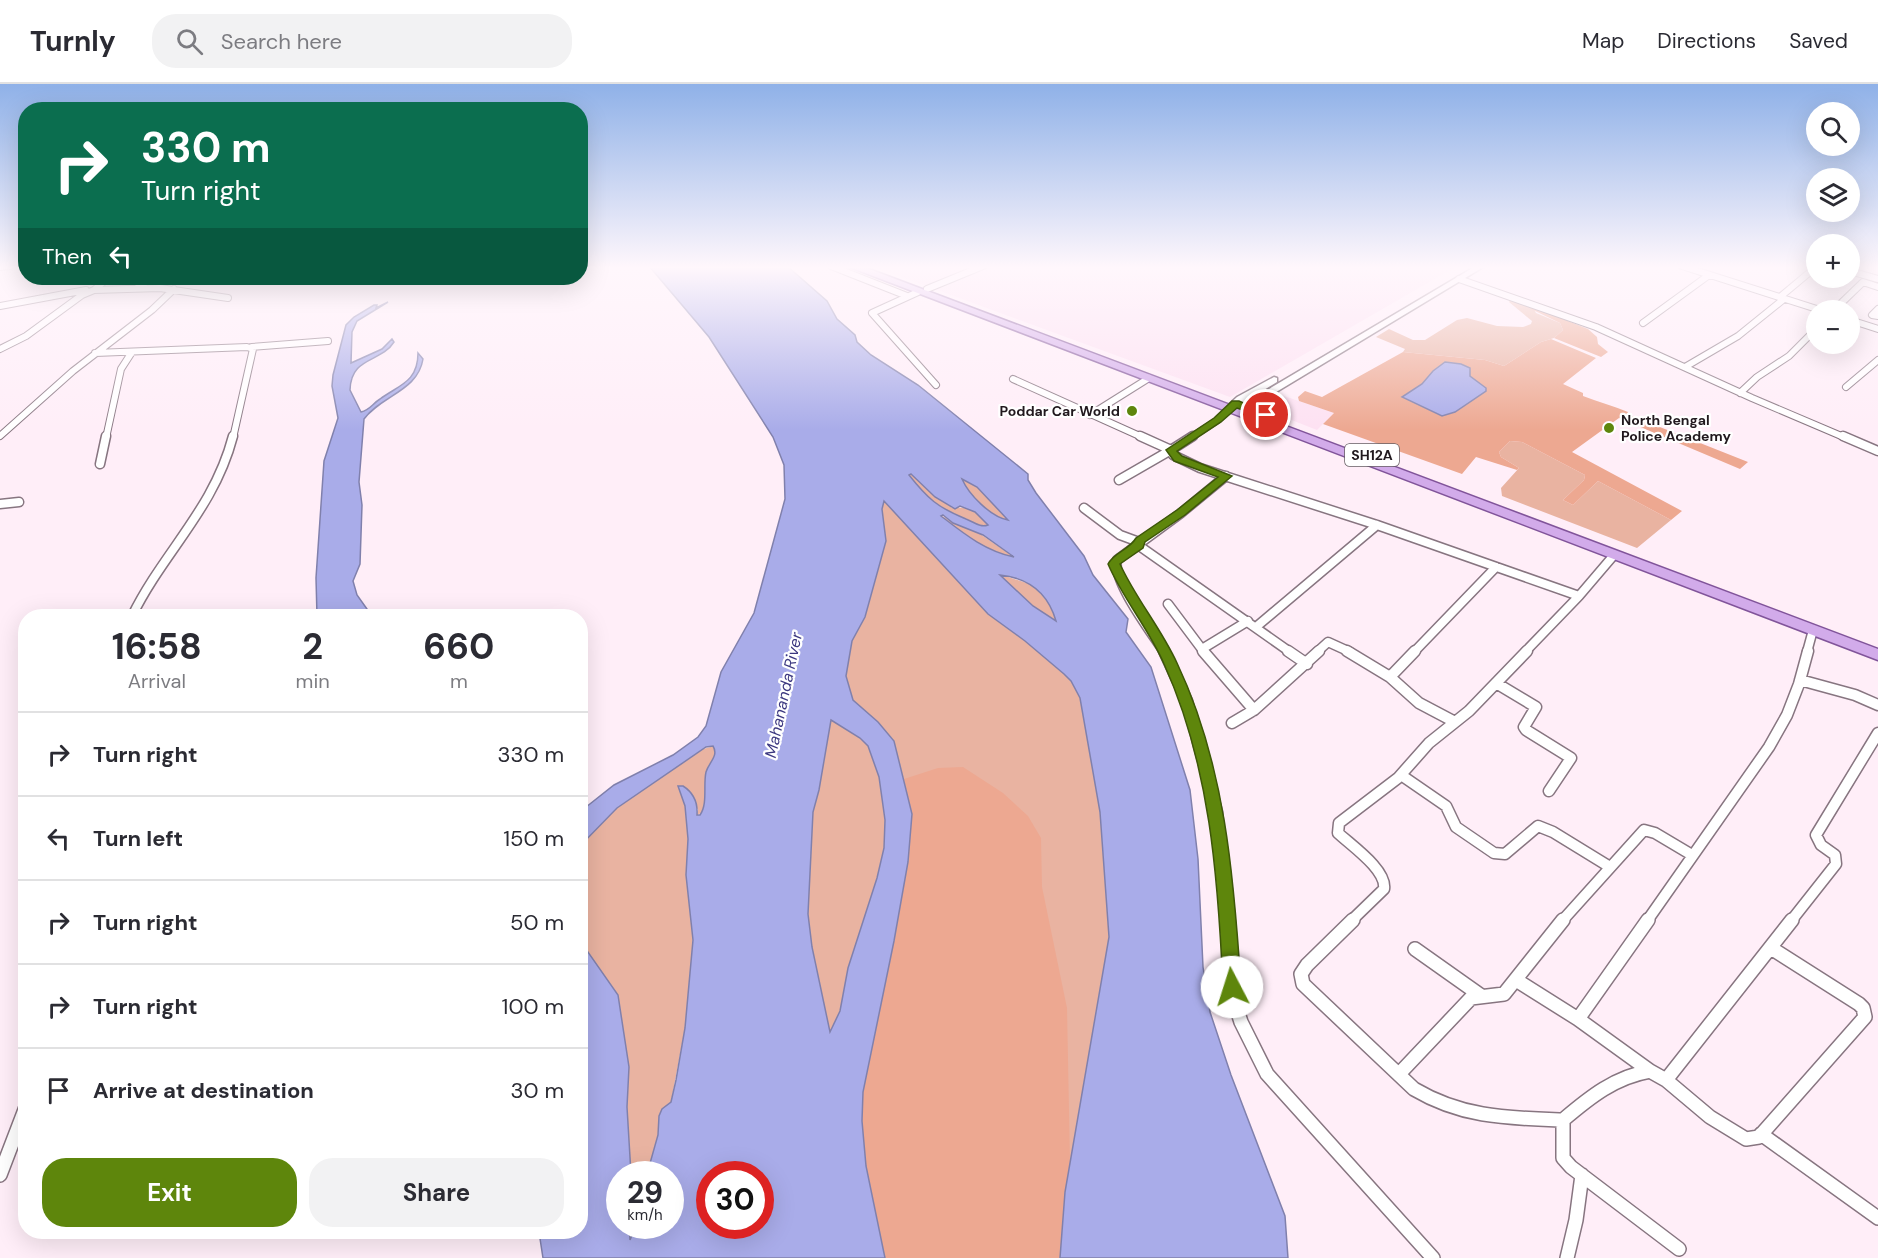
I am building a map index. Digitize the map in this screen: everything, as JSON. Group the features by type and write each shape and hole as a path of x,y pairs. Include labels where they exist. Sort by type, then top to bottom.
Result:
{"main road":[{"name":"SH12A","path":"995,321 1238,408 1878,655"},
{"name":"SH12A","path":"997,321 1878,645"}],"street":[{"path":"0,350 26,336 47,321"},
{"path":"0,436 59,382 138,321"},
{"path":"879,321 936,385"},
{"path":"1119,480 1381,321"},
{"path":"1238,408 1387,321"},
{"path":"1578,321 1878,451"},
{"path":"1684,367 1738,336 1756,321"},
{"path":"1860,323 1878,329"},
{"path":"1740,393 1757,377 1789,356 1806,339"},
{"path":"95,353 252,347 328,341"},
{"path":"136,609 213,490 228,448 252,347"},
{"path":"100,464 121,369 132,352"},
{"path":"1846,387 1878,360"},
{"path":"1090,415 1149,378"},
{"path":"1013,379 1171,450 1178,459 1377,525 1579,596"},
{"path":"1226,476 1181,513 1116,560 1114,564 1124,588 1170,661 1187,700 1217,812 1227,902 1230,974 1234,1000 1241,1022 1267,1074 1433,1258"},
{"path":"0,504 19,502"},
{"path":"1084,508 1307,664"},
{"path":"1202,649 1252,624 1377,525"},
{"path":"1614,555 1579,596 1469,711 1430,743 1401,775 1339,823 1338,833 1381,873 1385,882 1384,889 1307,965 1301,974 1303,984 1309,992 1399,1074 1431,1100 1458,1111 1473,1115 1563,1120 1605,1086 1638,1073 1650,1071"},
{"path":"1390,677 1496,567"},
{"path":"1168,604 1232,687 1254,711"},
{"path":"1578,1019 1769,747 1787,715 1800,680 1813,630"},
{"path":"1232,723 1254,711 1307,664 1323,646 1331,642 1390,677 1419,703 1455,722"},
{"path":"1800,680 1878,705"},
{"path":"1496,683 1536,707 1524,727 1526,730 1571,758 1549,791"},
{"path":"1666,1080 1836,864 1838,859 1821,845 1816,836 1878,733"},
{"path":"1401,775 1446,806 1456,827 1494,853 1505,854 1538,826 1553,832 1610,867"},
{"path":"1415,949 1480,995 1494,998 1504,994 1579,900 1644,830 1655,833 1692,855"},
{"path":"1516,980 1578,1019 1666,1080 1710,1117 1746,1139 1753,1139 1761,1134 1864,1017 1863,1008 1859,1004 1771,948"},
{"path":"1399,1074 1471,998 1480,995"},
{"path":"1563,1120 1563,1158 1679,1249"},
{"path":"0,1175 18,1128"},
{"path":"1761,1134 1878,1218"},
{"path":"1567,1258 1576,1220 1582,1175"}],"shaded area":[{"path":"1022,321 1362,321 1230,397"},
{"path":"1456,321 1477,321 1497,326 1523,327 1531,324 1532,321 1555,321 1560,323 1563,330 1554,338 1541,342 1504,366 1485,360 1403,352 1405,349 1376,337 1389,329 1413,340 1425,340"},
{"path":"1555,321 1567,321 1588,329 1597,337 1598,344 1608,352 1601,357 1554,338 1563,330 1560,323"},
{"path":"1551,339 1596,358 1563,384 1583,393 1583,396 1628,412 1627,414 1748,462 1740,469 1619,418 1572,452 1682,511 1671,520 1598,481 1573,505 1563,500 1584,480 1585,475 1522,442 1510,441 1499,452 1501,457 1519,468 1517,470 1476,457 1462,474 1323,424 1334,413 1299,401 1298,397 1305,391 1322,397 1403,352 1485,360 1504,366 1541,342"},
{"path":"1281,395 1334,413 1317,430 1261,408"},
{"path":"1510,441 1522,442 1585,475 1584,480 1563,500 1573,505 1598,481 1671,520 1637,548 1502,496 1501,488 1519,468 1501,457 1499,452"},
{"path":"911,474 935,497 943,500 952,508 972,511 989,525 983,526 941,506 921,490 909,475"},
{"path":"962,479 977,487 1008,520 995,515 981,504"},
{"path":"884,501 988,614 1064,674 1071,681 1080,698 1100,812 1109,937 1065,1192 1060,1258 885,1258 912,814 894,741 878,722 853,700 846,676 852,641 865,617 886,541 882,509"},
{"path":"941,515 953,523 976,531 1015,558 975,542 948,523"},
{"path":"999,574 1033,585 1051,606 1057,621 1017,595"},
{"path":"831,719 868,746 879,777 885,820 884,848 877,878 848,968 840,1011 830,1033 812,947 808,914 813,812"},
{"path":"714,746 716,754 708,767 703,812 697,815 698,809 685,806 689,847 686,875 693,940 685,1028 671,1102 662,1109 659,1116 658,1135 651,1161 630,1161 627,1107 629,1067 624,1041 588,954 588,838 617,808 703,749"},
{"path":"963,767 1003,793 1028,816 1041,838 1042,887 1067,1008 1070,1163 1065,1192 1060,1258 885,1258 866,1166 862,1121 863,1092 908,862 912,814 904,779 938,768"}],"water":[{"path":"350,321 357,321 352,332 351,363 382,349 392,339 394,342 382,354 361,365 355,371 350,390 361,412 411,377 415,370 418,353 423,359 420,370 407,386 380,404 364,419 359,482 362,505 360,564 353,581 357,595 367,609 317,609 316,578 324,461 338,418 332,386 346,325"},
{"name":"Mahananda River","path":"695,321 839,321 855,335 857,342 871,355 918,385 1028,474 1028,480 1036,493 1084,556 1093,575 1128,619 1126,632 1151,667 1190,790 1198,859 1203,967 1210,1012 1231,1075 1285,1216 1288,1258 1060,1258 1065,1192 1109,937 1100,812 1080,698 1071,681 1064,674 988,614 884,501 882,509 886,541 865,617 852,641 846,676 853,700 878,722 894,741 912,814 908,862 863,1092 862,1121 866,1166 885,1258 543,1258 540,1239 588,1239 588,952 618,995 629,1067 627,1107 630,1161 606,1161 606,1239 684,1239 684,1161 651,1161 658,1135 659,1116 662,1109 671,1102 676,1080 685,1028 693,940 686,875 688,839 685,806 678,786 683,786 693,795 697,815 700,815 705,800 706,772 715,750 713,746 706,747 617,808 588,838 588,805 614,785 673,755 698,737 706,726 721,672 754,613 785,499 784,465 773,437 709,337","holes":["911,474 935,497 955,509 960,506 975,512 988,525 980,525 934,502 909,475","962,479 977,487 1008,520 988,510 975,498","943,515 953,523 983,535 1014,557 984,546 941,516","1000,575 1028,583 1036,589 1048,602 1056,621 1033,606","831,720 860,738 868,746 879,777 885,820 884,848 877,878 848,968 840,1011 830,1032 812,947 808,914 813,812"]},
{"path":"1445,362 1470,368 1470,376 1486,388 1486,391 1455,412 1442,416 1402,397 1422,384"}],"place":[{"name":"Poddar Car World","path":"1132,411"},
{"name":"North Bengal Police Academy","path":"1609,428"}],"route":[{"path":"1232,987 1227,902 1217,812 1187,700 1170,661 1124,588 1114,564 1116,560 1138,545 1140,540 1181,513 1226,476 1178,459 1171,450 1218,420 1235,404 1266,415"}]}
